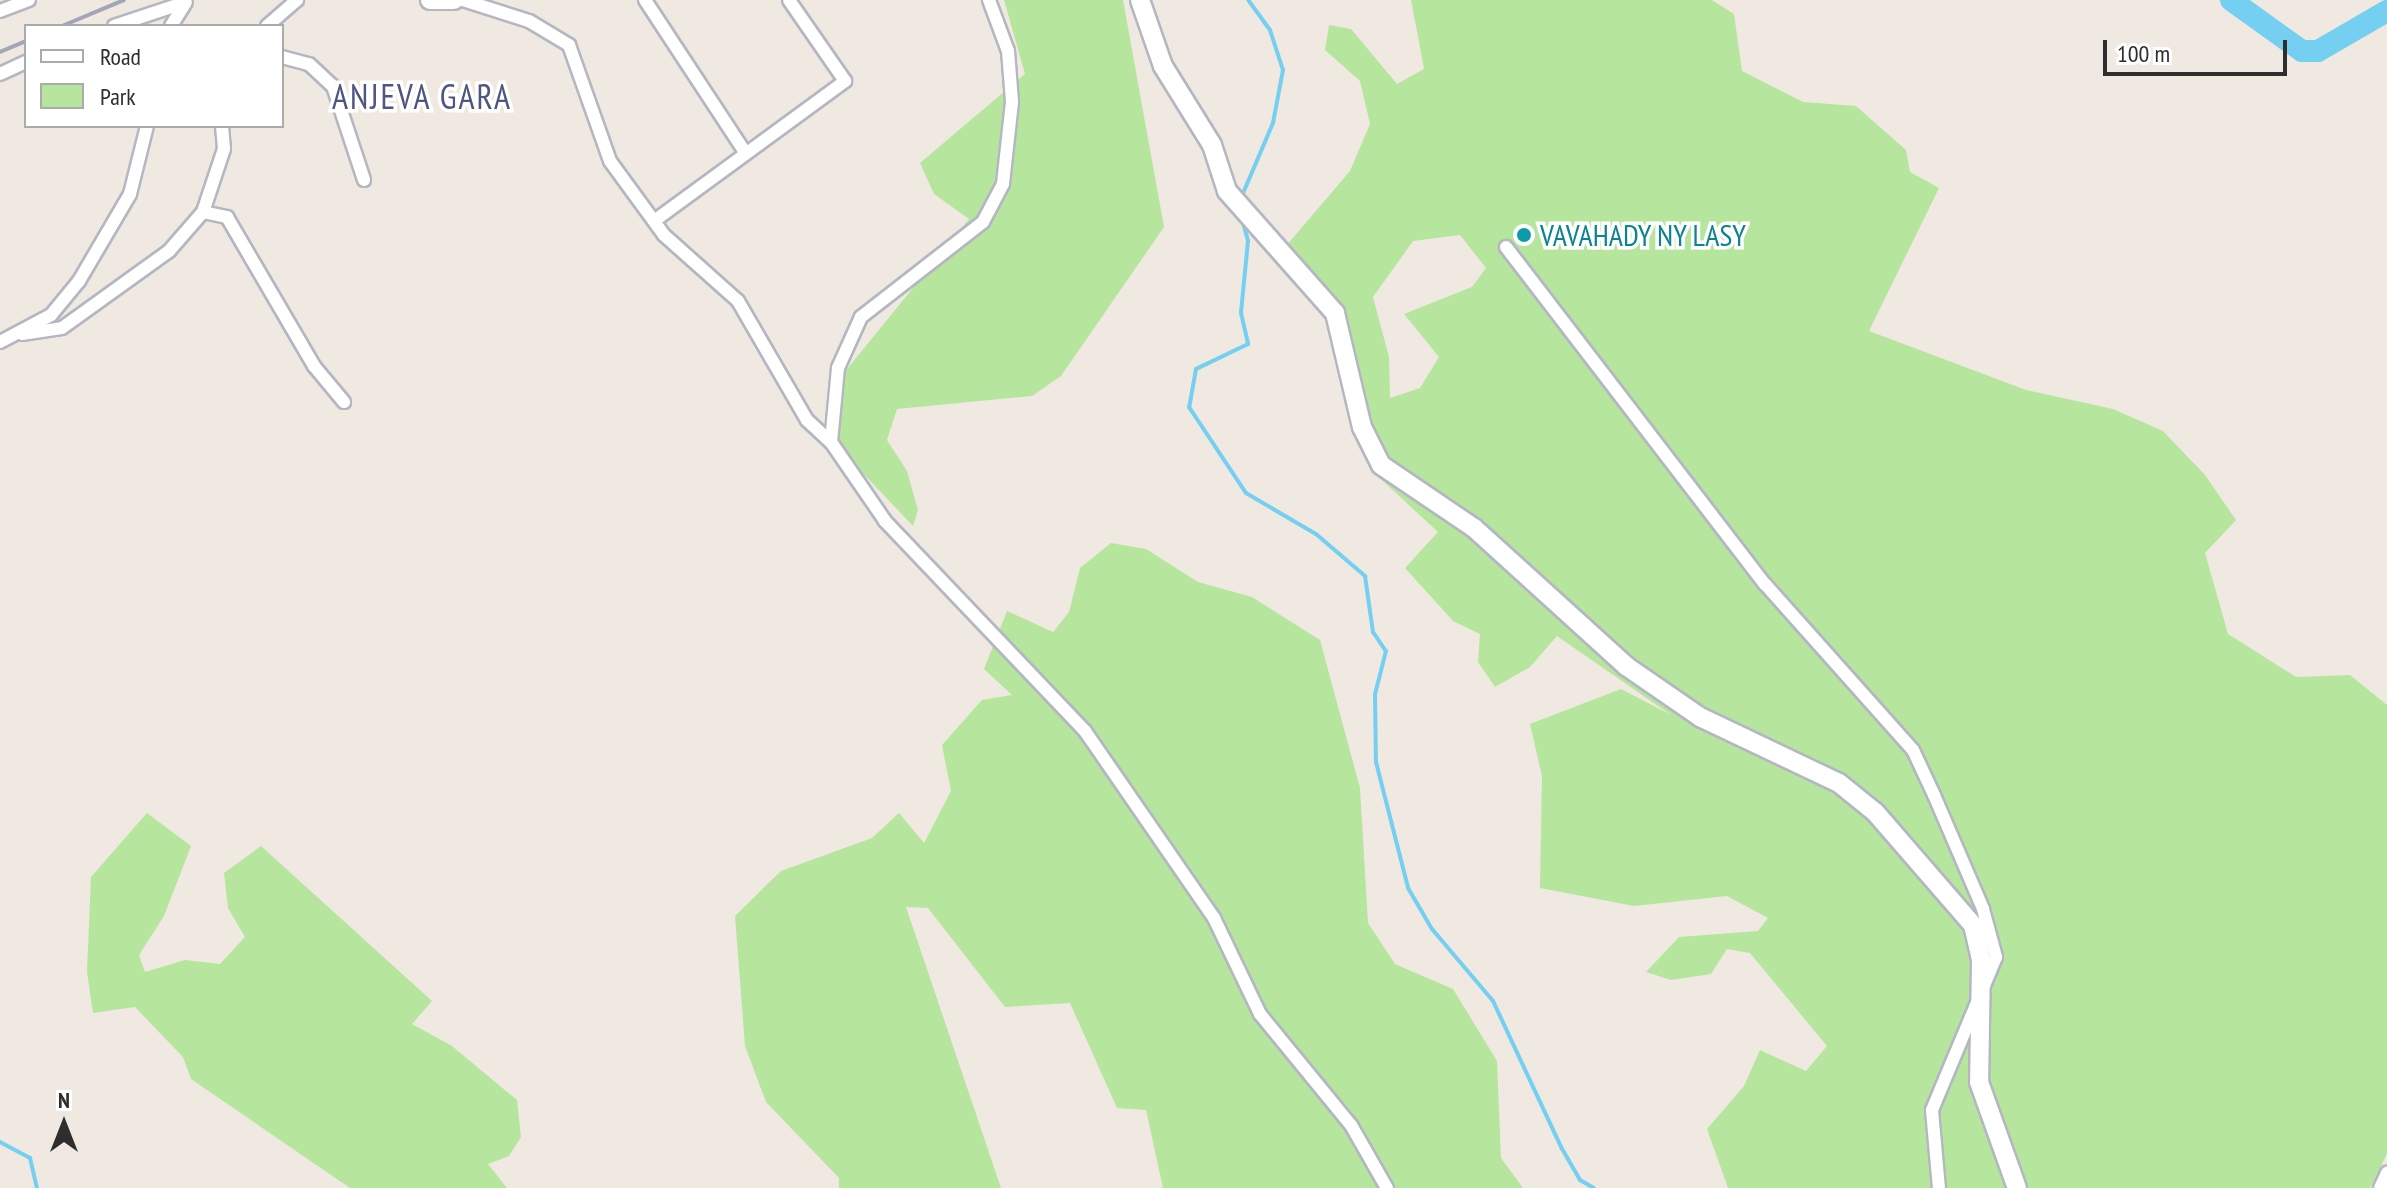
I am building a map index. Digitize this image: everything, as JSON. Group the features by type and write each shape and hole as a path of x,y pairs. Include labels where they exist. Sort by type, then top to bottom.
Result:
{"street":[{"path":"0,11 29,0"},
{"path":"269,24 297,0"},
{"path":"430,0 454,0"},
{"path":"463,0 529,21 569,45 610,161 654,221 738,301 807,420 831,442 885,521 1085,731 1214,918 1260,1014 1351,1125 1387,1188"},
{"path":"645,0 744,151"},
{"path":"654,221 744,151 845,81 789,0"},
{"path":"831,442 838,368 861,317 983,222 1003,184 1012,102 1008,51 989,0"},
{"path":"1140,0 1163,66 1212,145 1240,207 1335,313 1362,427 1381,465 1474,528 1626,666 1700,717 1839,783 1875,812 1973,925 1981,993 1979,1082 2017,1188"},
{"path":"120,24 186,2"},
{"path":"172,24 186,2"},
{"path":"284,58 309,64 333,86 364,180"},
{"path":"0,74 24,63"},
{"path":"22,334 51,315 103,243 143,163 147,128"},
{"path":"0,342 22,334 62,328 105,302 203,212 224,149 222,128"},
{"path":"203,212 227,217 314,366 344,402"},
{"path":"1506,247 1765,584 1913,750 1995,939 1981,993 1932,1110 1939,1188"},
{"path":"2380,1188 2387,1173"}],"green space":[{"path":"1004,0 1123,0 1164,227 1061,376 1032,396 897,409 887,440 907,471 918,510 913,526 839,448 843,374 969,219 934,194 920,163 1025,74"},
{"path":"1411,0 1712,0 1734,14 1742,71 1803,102 1856,106 1906,150 1910,172 1939,188 1869,331 2026,390 2113,409 2163,431 2205,475 2236,520 2205,553 2228,634 2296,677 2350,675 2387,705 2387,1154 2370,1188 1728,1188 1707,1129 1744,1086 1760,1050 1806,1071 1827,1046 1750,953 1727,949 1711,974 1671,980 1646,972 1679,937 1758,931 1768,918 1727,896 1634,906 1540,888 1542,776 1530,724 1621,689 1671,715 1557,636 1530,667 1495,687 1478,662 1480,634 1453,621 1405,568 1438,532 1370,469 1344,334 1280,253 1350,171 1370,124 1360,81 1325,50 1329,25 1351,29 1397,84 1424,69","holes":["1460,235 1486,268 1472,287 1404,314 1439,357 1420,388 1390,398 1389,357 1373,297 1413,241"]},
{"path":"1111,543 1146,549 1198,582 1252,597 1320,640 1360,788 1368,923 1395,964 1453,989 1497,1061 1501,1158 1523,1188 1163,1188 1146,1110 1117,1108 1070,1003 1005,1007 928,908 906,907 1001,1188 839,1188 839,1178 766,1102 745,1046 735,916 781,871 872,838 899,813 924,843 951,791 942,745 982,700 1012,695 984,669 1007,611 1053,632 1069,612 1080,568"},
{"path":"147,813 191,846 164,916 139,955 145,972 185,960 220,964 245,937 228,908 224,873 261,846 432,1001 412,1024 452,1046 517,1100 521,1137 509,1156 488,1164 507,1188 350,1188 191,1079 183,1057 135,1007 93,1013 87,972 91,877"}],"waterway":[{"path":"1241,198 1273,123 1283,70 1270,30 1248,0"},
{"path":"2231,0 2302,51 2318,51 2387,11"},
{"path":"1241,215 1248,241 1241,313 1248,344 1196,369 1189,407 1246,493 1316,534 1365,576 1373,632 1386,651 1375,694 1376,762 1408,888 1432,929 1493,1001 1561,1147 1580,1180 1594,1188"},
{"path":"0,1142 30,1158 37,1188"}],"railway":[{"path":"67,24 124,0"},
{"path":"0,52 24,42"}],"place":[{"name":"VAVAHADY NY LASY","path":"1524,235"}],"district":[{"name":"ANJEVA GARA","path":"422,97"}]}
